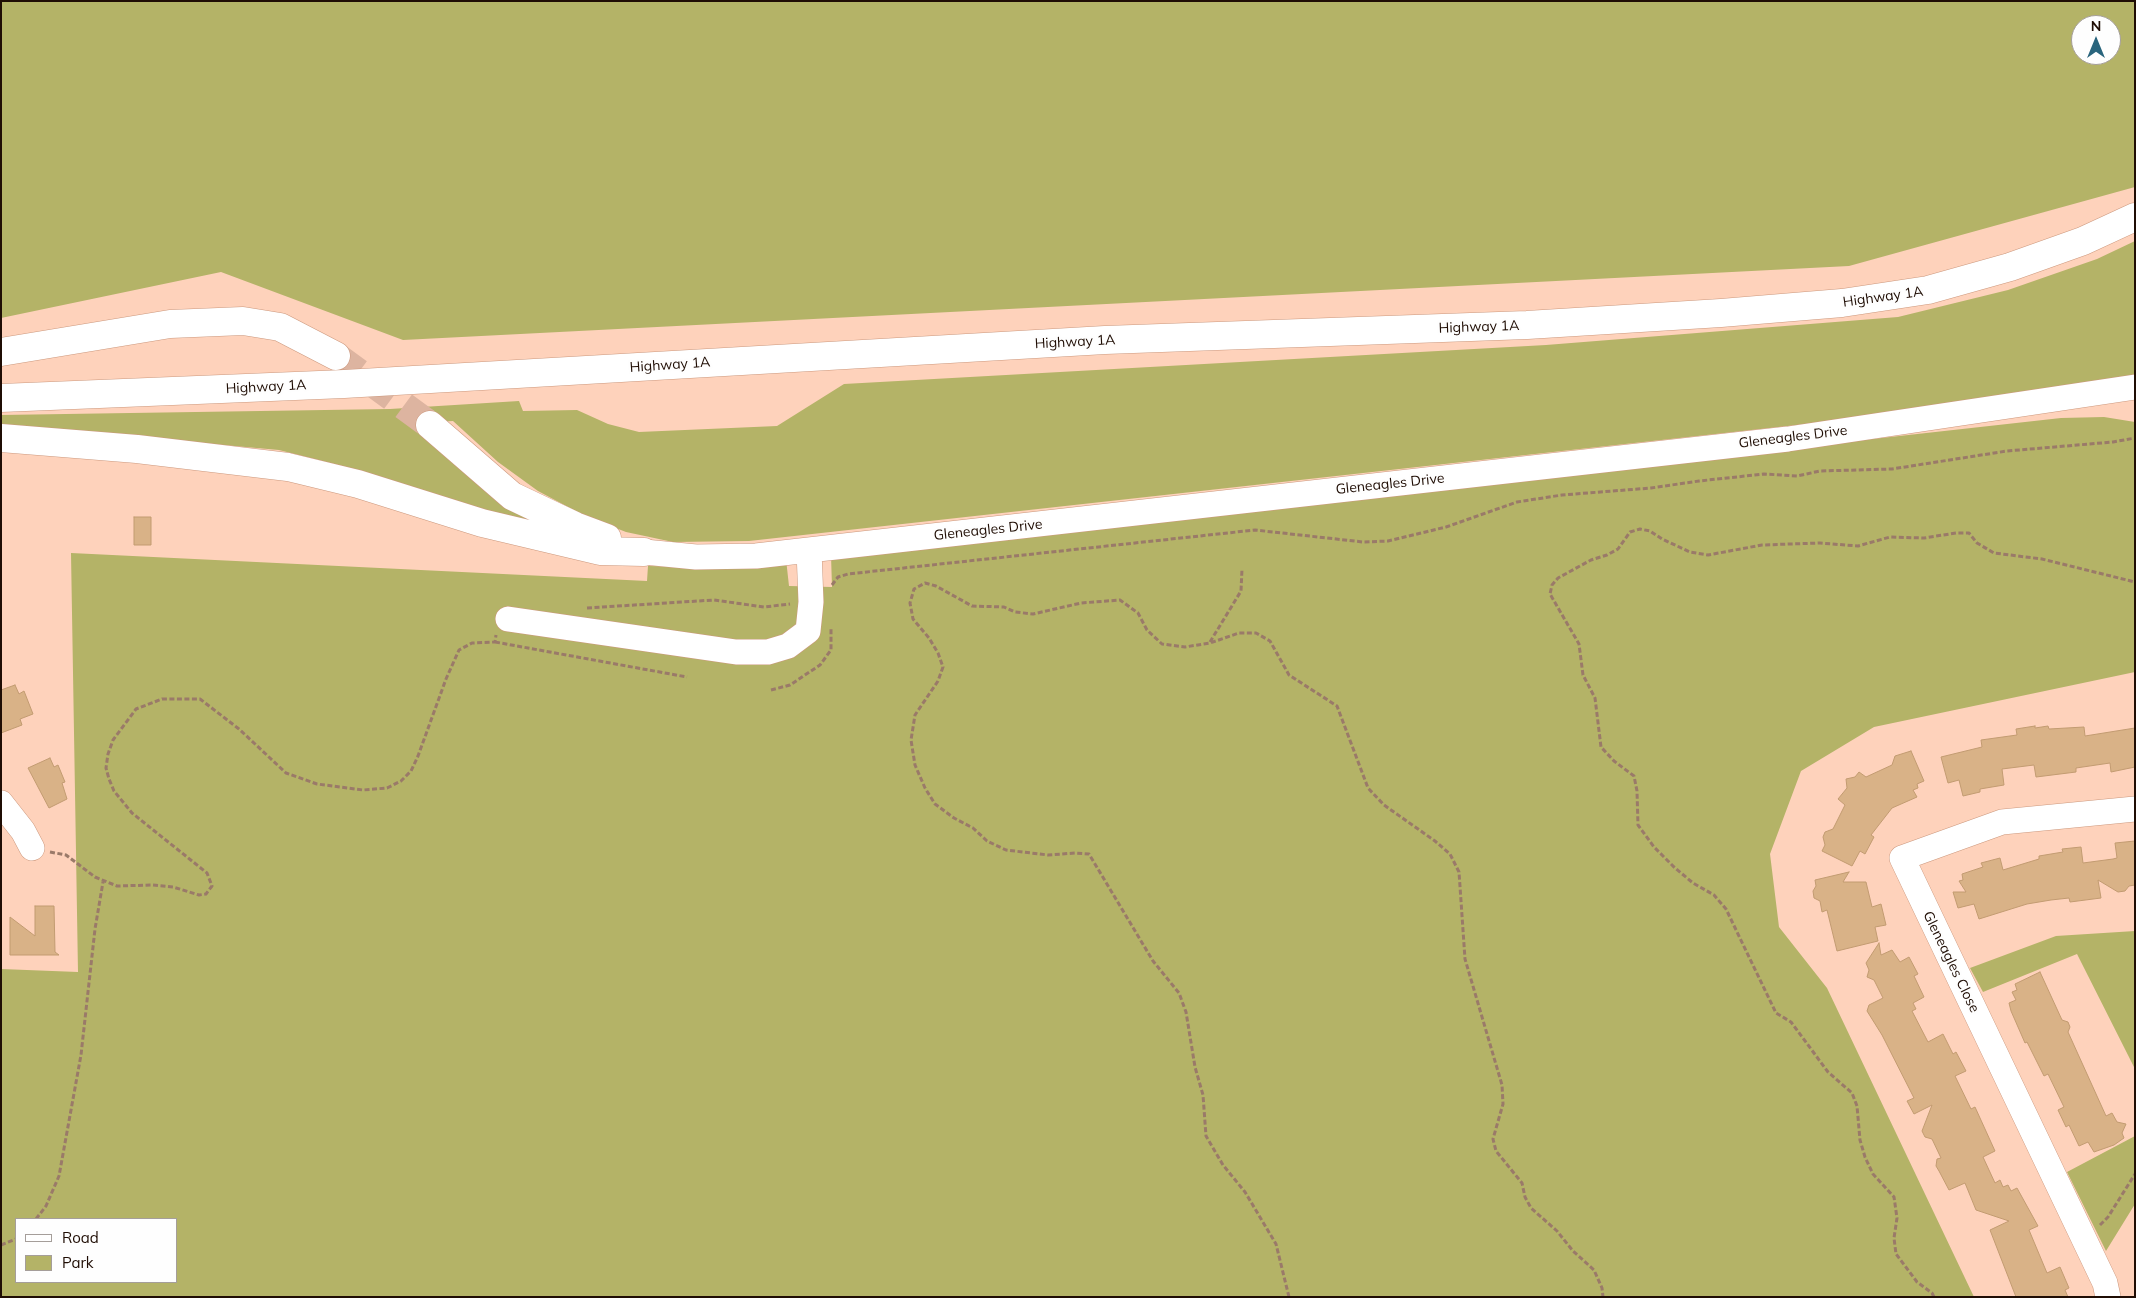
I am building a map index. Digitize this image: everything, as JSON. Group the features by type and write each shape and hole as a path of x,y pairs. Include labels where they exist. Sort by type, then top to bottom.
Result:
{"main road":[{"name":"Highway 1A","path":"1,398 20,399 354,383 1105,340 1527,325 1730,313 1842,303 1928,290 2010,267 2065,248 2135,217"},
{"path":"1,352 170,324 243,321 280,327 306,338 336,356"},
{"path":"430,425 512,496 575,526 644,552"},
{"path":"1,438 136,449 288,467 358,484 482,523 600,551 644,552"}],"street":[{"name":"Gleneagles Drive","path":"644,552 696,557 748,556 809,550 1788,438 2135,387"},
{"path":"502,625 736,652 768,652 788,646 808,631 811,602 809,550"},
{"path":"1,803 24,831 32,848"},
{"name":"Gleneagles Close","path":"2129,1297 2107,1290 1902,858 2002,822 2135,809"}],"path":[{"path":"578,608 707,600 764,606 829,601 833,582 838,577 848,574 1255,530 1362,542 1388,541 1446,527 1517,502 1562,495 1651,488 1699,480 1764,474 1797,476 1820,472 1892,469 2007,451 2113,442 2135,438"},
{"path":"1934,1297 1932,1293 1916,1282 1896,1254 1894,1238 1897,1218 1894,1197 1873,1174 1865,1157 1860,1140 1857,1106 1852,1093 1828,1072 1791,1022 1776,1013 1726,909 1714,895 1693,884 1675,868 1654,847 1638,825 1636,810 1637,791 1634,776 1614,761 1601,747 1595,698 1584,675 1579,644 1550,594 1552,585 1558,578 1591,560 1618,549 1630,532 1640,529 1650,531 1662,539 1690,552 1708,556 1762,545 1820,543 1858,546 1890,537 1924,538 1956,533 1970,533 1977,543 1994,553 2042,559 2135,582"},
{"path":"1210,643 1242,591 1242,569"},
{"path":"1289,1297 1276,1244 1245,1192 1223,1165 1206,1136 1203,1095 1195,1067 1186,1012 1179,993 1149,954 1089,854 1023,853 1006,850 987,841 973,828 954,818 936,804 915,765 911,740 915,716 938,681 943,667 938,653 929,638 913,619 910,603 914,589 925,583 936,586 972,606 1004,607 1015,612 1033,614 1081,602 1120,600 1138,613 1148,630 1162,644 1185,647 1210,643 1239,633 1256,633 1270,641 1289,675 1337,706 1368,788 1384,805 1450,854 1459,872 1464,913 1462,938 1465,959 1502,1086 1503,1104 1493,1139 1496,1151 1522,1183 1525,1197 1531,1208 1557,1231 1572,1251 1594,1270 1602,1288 1603,1297"},
{"path":"771,690 790,685 820,665 831,650 830,620"},
{"path":"495,642 502,625"},
{"path":"32,848 66,855 103,882 117,886 152,885 173,887 199,895 206,894 212,886 207,873 132,813 114,791 106,768 113,740 136,709 162,699 200,699 239,729 286,773 318,784 363,790 387,788 401,781 410,771 418,756 446,679 459,650 472,643 495,642 687,677"},
{"path":"37,1218 46,1206 59,1176 81,1055 95,929 103,882"},
{"path":"2083,1238 2108,1217 2135,1174"},
{"path":"1,1244 15,1239"}],"green space":[{"path":"1,1 2135,1 2135,187 1849,266 403,340 221,272 1,318"},
{"path":"2135,241 2135,375 1851,419 749,541 673,542 626,532 585,516 538,491 498,462 453,421 417,423 575,532 505,516 354,469 279,450 1,425 1,415 390,409 519,401 523,411 577,410 608,424 639,432 777,426 844,384 1546,345 1898,317 2008,290 2097,259"},
{"path":"2104,417 2135,422 2135,672 1874,727 1801,771 1770,854 1779,927 1827,988 1974,1297 1,1297 1,969 78,972 71,553 647,581 648,566 701,567 786,559 789,586 832,587 831,555 2061,418"},
{"path":"2135,931 2135,1069 2077,954 1983,992 1970,968 2056,936"},
{"path":"2135,1136 2135,1204 2106,1251 2067,1172"}],"building":[{"path":"134,517 151,517 151,545 134,545"},
{"path":"15,685 19,694 24,691 33,714 20,719 22,725 1,733 1,690"},
{"path":"2035,726 2035,728 2048,726 2049,729 2084,727 2085,736 2135,728 2135,767 2111,772 2110,763 2076,768 2076,772 2036,777 2034,765 2002,769 2004,785 1980,789 1980,792 1963,796 1959,780 1948,783 1941,757 1982,747 1981,740 2017,735 2016,729"},
{"path":"1911,751 1924,781 1917,784 1918,788 1913,790 1917,797 1892,808 1871,835 1874,837 1865,854 1860,851 1852,866 1822,851 1825,845 1823,837 1825,832 1833,829 1845,805 1838,799 1847,788 1846,779 1855,777 1859,772 1866,777 1892,765 1895,756"},
{"path":"50,758 54,767 58,765 65,782 62,783 67,799 49,808 28,768"},
{"path":"2135,841 2135,885 2129,886 2125,891 2118,892 2098,880 2101,898 2070,902 2069,898 2027,904 1979,919 1974,904 1958,908 1953,892 1966,892 1959,881 1963,880 1962,874 1983,867 1981,863 2000,858 2003,870 2039,859 2039,856 2063,852 2062,849 2081,847 2083,863 2113,859 2117,858 2115,843"},
{"path":"1849,872 1843,882 1866,882 1872,907 1881,904 1886,925 1875,927 1878,941 1837,951 1827,910 1822,912 1820,901 1814,898 1813,891 1816,886 1815,880"},
{"path":"35,906 54,906 55,952 59,955 10,955 10,917 35,936"},
{"path":"1879,943 1881,955 1892,950 1900,962 1909,957 1918,974 1914,976 1924,997 1913,1003 1916,1009 1912,1011 1928,1042 1943,1034 1953,1054 1956,1052 1966,1071 1955,1076 1971,1109 1975,1107 1995,1151 1983,1157 1995,1183 2000,1180 2003,1187 2008,1185 2011,1191 2017,1188 2038,1226 2029,1230 2047,1273 2060,1267 2069,1288 2065,1290 2068,1297 2016,1297 1990,1230 2009,1221 1976,1210 1965,1183 1949,1190 1936,1166 1937,1159 1941,1158 1932,1139 1925,1137 1922,1131 1932,1105 1914,1114 1907,1101 1914,1098 1882,1035 1867,1011 1869,1005 1883,998 1874,980 1867,977 1869,970 1866,963"},
{"path":"2040,972 2062,1020 2068,1022 2070,1027 2068,1032 2106,1116 2112,1113 2117,1122 2126,1124 2122,1133 2124,1138 2114,1145 2094,1152 2088,1142 2079,1146 2069,1125 2066,1127 2058,1110 2064,1107 2048,1074 2044,1076 2027,1042 2025,1043 2011,1011 2009,1003 2016,1000 2012,992 2017,990 2015,984"}],"tunnel":[{"path":"336,356 430,425"}]}
